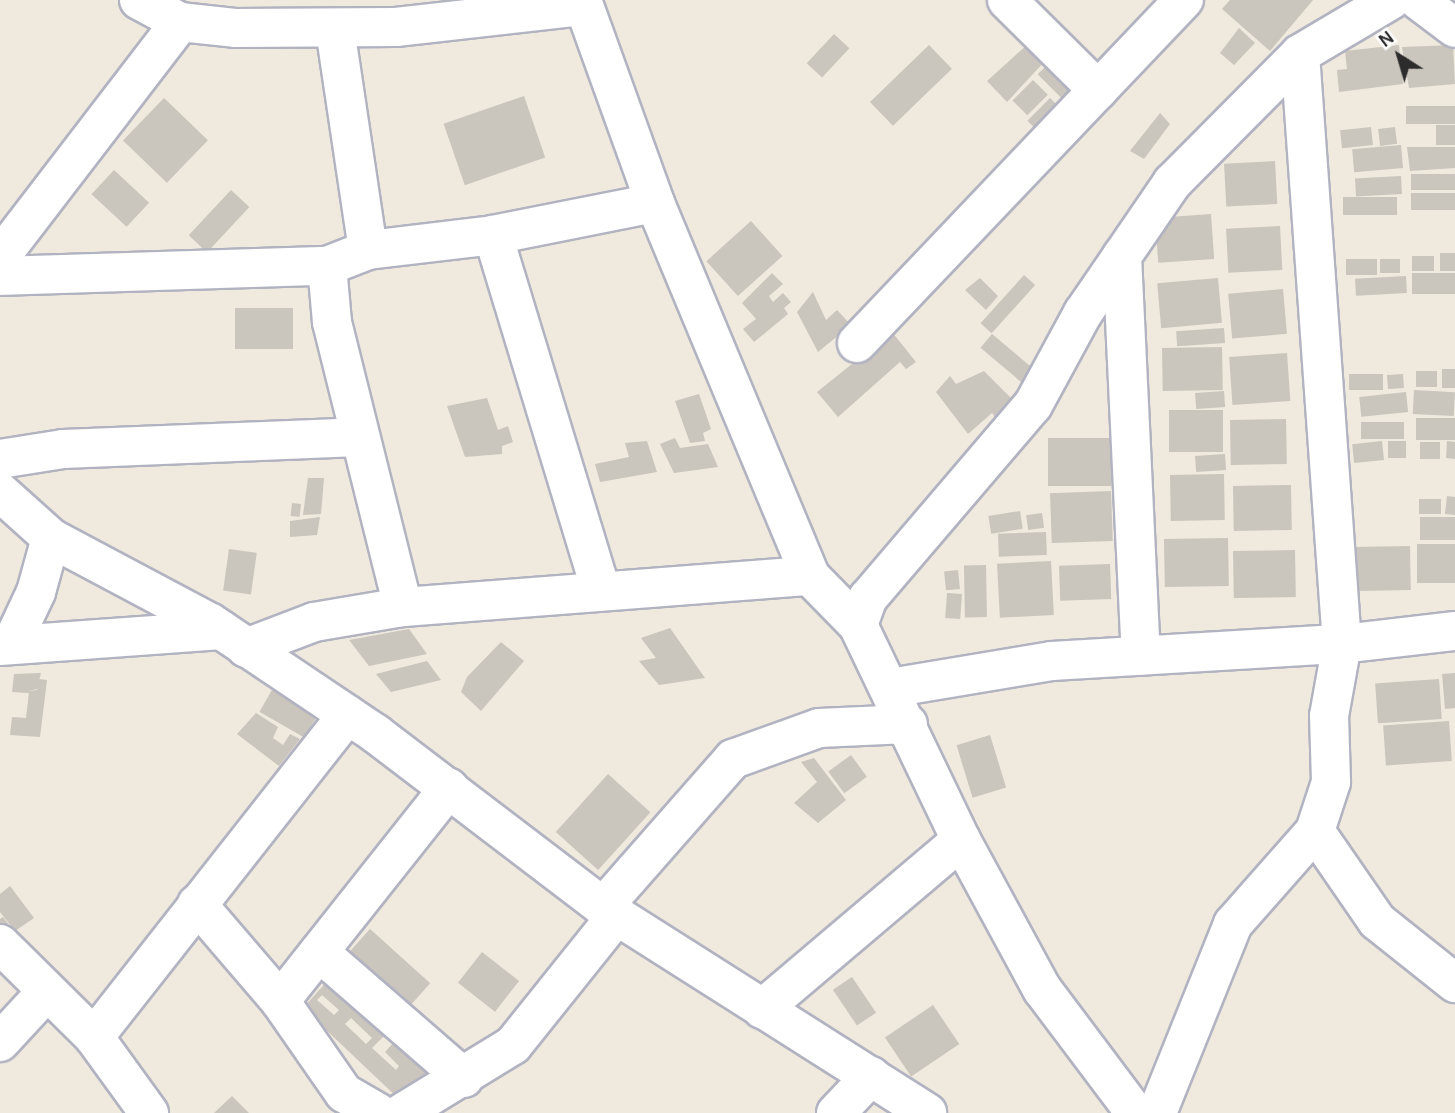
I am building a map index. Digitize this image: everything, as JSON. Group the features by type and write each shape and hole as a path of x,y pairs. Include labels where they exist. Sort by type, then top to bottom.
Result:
{"street":[{"path":"139,0 180,22 335,29 393,13 583,3 655,203 810,576 858,625 908,724 961,840 1042,989 1135,1113"},
{"path":"1007,0 1097,90"},
{"path":"857,343 1184,0"},
{"path":"858,625 868,598 1033,405 1122,256 1172,183 1300,54 1391,0"},
{"path":"1418,0 1455,28"},
{"path":"0,257 180,22"},
{"path":"335,29 368,250"},
{"path":"1157,1113 1233,924 1315,831 1331,782 1329,716 1342,644 1300,54"},
{"path":"0,276 327,266 368,250 493,235 655,203"},
{"path":"493,235 601,591"},
{"path":"1122,256 1141,656"},
{"path":"327,266 332,321 403,607"},
{"path":"0,459 63,449 359,437"},
{"path":"0,492 51,538 233,639 347,715 449,788 610,911 927,1113"},
{"path":"6,645 36,592 51,538"},
{"path":"6,645 233,639 403,607 810,576"},
{"path":"890,688 1052,661 1342,644 1455,631"},
{"path":"94,1037 347,715"},
{"path":"402,1113 458,1095 513,1045 610,911 733,760 819,728 908,724"},
{"path":"280,1001 449,788"},
{"path":"1315,831 1377,921 1455,982"},
{"path":"762,1009 961,840"},
{"path":"197,904 280,1001 344,1093 378,1113"},
{"path":"0,944 94,1037 149,1113"},
{"path":"319,952 458,1095"},
{"path":"0,1042 47,991"},
{"path":"836,1113 871,1076"}],"building":[{"path":"1230,0 1313,0 1270,51 1222,9"},
{"path":"1239,28 1255,43 1234,65 1220,53"},
{"path":"834,34 849,48 822,78 807,63"},
{"path":"1028,44 1046,60 1007,102 987,81"},
{"path":"929,45 952,69 893,126 870,102"},
{"path":"1399,45 1403,84 1339,92 1337,70 1347,69 1345,51"},
{"path":"1453,45 1455,84 1409,88 1402,47"},
{"path":"1049,63 1082,96 1071,108 1038,74"},
{"path":"1033,80 1048,95 1027,115 1012,101"},
{"path":"524,96 545,157 465,185 444,124"},
{"path":"164,98 208,140 167,183 123,140"},
{"path":"1050,98 1064,112 1042,135 1027,121"},
{"path":"1406,106 1455,106 1455,124 1406,124"},
{"path":"1160,113 1170,124 1144,159 1130,151"},
{"path":"1436,125 1455,125 1455,145 1436,145"},
{"path":"1371,127 1373,145 1342,148 1340,130"},
{"path":"1395,127 1397,144 1380,146 1378,129"},
{"path":"1401,145 1403,168 1354,172 1352,149"},
{"path":"1407,147 1455,147 1455,168 1410,171"},
{"path":"1275,161 1277,204 1226,207 1224,164"},
{"path":"114,170 149,203 127,227 91,194"},
{"path":"1411,174 1455,174 1455,190 1411,190"},
{"path":"1401,176 1402,194 1356,196 1355,178"},
{"path":"231,190 249,207 207,252 189,235"},
{"path":"1411,193 1455,193 1455,210 1411,210"},
{"path":"1343,197 1397,197 1397,215 1343,215"},
{"path":"1211,214 1214,259 1158,263 1155,218"},
{"path":"751,221 782,256 738,296 706,261"},
{"path":"1280,226 1282,270 1228,273 1226,229"},
{"path":"1440,253 1455,253 1455,271 1440,271"},
{"path":"1412,256 1434,256 1434,271 1412,271"},
{"path":"1346,259 1377,259 1377,275 1346,275"},
{"path":"1380,259 1400,259 1400,273 1380,273"},
{"path":"772,273 783,284 769,296 773,302 783,293 791,302 784,308 788,314 754,342 743,329 756,319 742,303"},
{"path":"1412,273 1455,273 1455,294 1412,294"},
{"path":"1024,275 1035,285 992,333 981,323"},
{"path":"1406,276 1407,293 1356,296 1355,279"},
{"path":"980,278 998,296 986,310 965,290"},
{"path":"1218,278 1222,323 1161,328 1157,283"},
{"path":"1283,289 1287,334 1232,339 1228,294"},
{"path":"813,292 826,320 837,310 851,325 818,352 797,312"},
{"path":"235,308 293,308 293,349 235,349"},
{"path":"1224,328 1225,343 1177,346 1176,331"},
{"path":"892,332 916,362 906,369 900,362 838,417 817,392"},
{"path":"992,334 1039,373 1027,387 980,348"},
{"path":"1222,347 1223,390 1163,391 1162,348"},
{"path":"1287,353 1290,401 1232,405 1229,357"},
{"path":"1442,369 1455,369 1455,388 1442,388"},
{"path":"984,371 1019,406 1002,426 992,413 968,434 936,392 950,376 956,384"},
{"path":"1416,371 1437,371 1437,387 1416,387"},
{"path":"1349,374 1383,374 1383,390 1349,390"},
{"path":"1403,374 1404,388 1388,389 1387,375"},
{"path":"1414,390 1455,392 1454,416 1413,414"},
{"path":"1224,391 1225,407 1196,409 1195,393"},
{"path":"1406,392 1408,412 1361,417 1359,397"},
{"path":"699,394 711,429 703,433 705,441 690,443 675,401"},
{"path":"487,398 498,430 508,426 513,442 502,446 502,454 465,457 447,406"},
{"path":"1169,410 1223,410 1223,452 1169,452"},
{"path":"1416,418 1455,418 1455,440 1416,440"},
{"path":"1286,419 1287,464 1231,465 1230,420"},
{"path":"1361,422 1404,422 1404,439 1361,439"},
{"path":"675,438 680,448 708,444 718,467 674,473 660,444"},
{"path":"1048,438 1111,438 1111,486 1048,486"},
{"path":"647,441 657,472 600,482 595,464 629,457 625,443"},
{"path":"1382,441 1384,460 1354,463 1352,444"},
{"path":"1388,441 1406,441 1406,458 1388,458"},
{"path":"1447,441 1455,442 1455,459 1446,458"},
{"path":"1420,442 1440,442 1440,459 1420,459"},
{"path":"1225,454 1226,470 1196,472 1195,456"},
{"path":"1224,474 1225,520 1171,521 1170,475"},
{"path":"308,478 324,478 321,514 303,515"},
{"path":"1291,485 1292,530 1234,531 1233,486"},
{"path":"1111,491 1113,541 1052,543 1050,493"},
{"path":"1447,496 1455,497 1455,515 1445,514"},
{"path":"1419,499 1441,499 1441,514 1419,514"},
{"path":"292,503 301,504 300,517 291,516"},
{"path":"1020,511 1023,529 991,534 988,516"},
{"path":"1042,513 1044,528 1028,530 1026,515"},
{"path":"320,517 317,535 290,537 290,521"},
{"path":"1420,517 1455,517 1455,540 1420,540"},
{"path":"1046,532 1047,555 999,557 998,534"},
{"path":"1228,538 1229,586 1165,587 1164,539"},
{"path":"1417,544 1455,544 1455,583 1417,583"},
{"path":"1410,546 1411,590 1356,591 1355,547"},
{"path":"229,549 257,553 251,594 223,591"},
{"path":"1295,550 1296,597 1234,598 1233,551"},
{"path":"1051,561 1054,615 1000,618 997,564"},
{"path":"1110,564 1111,599 1060,601 1059,566"},
{"path":"964,565 986,565 987,617 965,617"},
{"path":"958,570 960,589 946,590 944,571"},
{"path":"947,593 962,594 960,619 945,618"},
{"path":"670,628 705,678 659,685 639,661 656,658 641,638"},
{"path":"409,629 427,654 369,666 349,640"},
{"path":"501,642 524,661 481,711 461,692 467,677"},
{"path":"427,661 441,680 391,692 376,674"},
{"path":"41,673 39,679 47,680 40,737 10,735 12,717 26,718 29,693 12,692 14,674"},
{"path":"1455,673 1455,708 1445,709 1442,674"},
{"path":"1439,679 1442,719 1378,723 1375,683"},
{"path":"272,690 317,716 305,738 260,712"},
{"path":"256,713 278,727 273,738 283,745 290,734 300,739 279,766 237,734"},
{"path":"1449,721 1452,761 1386,766 1383,726"},
{"path":"990,735 1006,788 973,798 957,745"},
{"path":"851,755 867,777 844,793 828,771"},
{"path":"814,758 846,800 818,823 794,803 817,782 801,762"},
{"path":"608,774 650,812 598,870 556,832"},
{"path":"10,886 34,918 15,931 0,912 0,894"},
{"path":"3,917 16,934 0,938 0,919"},
{"path":"370,929 430,983 403,1014 343,959"},
{"path":"482,952 519,981 495,1012 458,983"},
{"path":"852,977 876,1013 857,1026 833,990"},
{"path":"330,978 388,1032 372,1048 396,1070 399,1066 385,1052 396,1040 429,1070 400,1100 303,1008","holes":["322,995 339,1010 334,1015 317,1000","351,1018 372,1038 366,1044 345,1024"]},
{"path":"933,1005 959,1044 911,1076 885,1037"},
{"path":"232,1096 249,1113 214,1113"}]}
